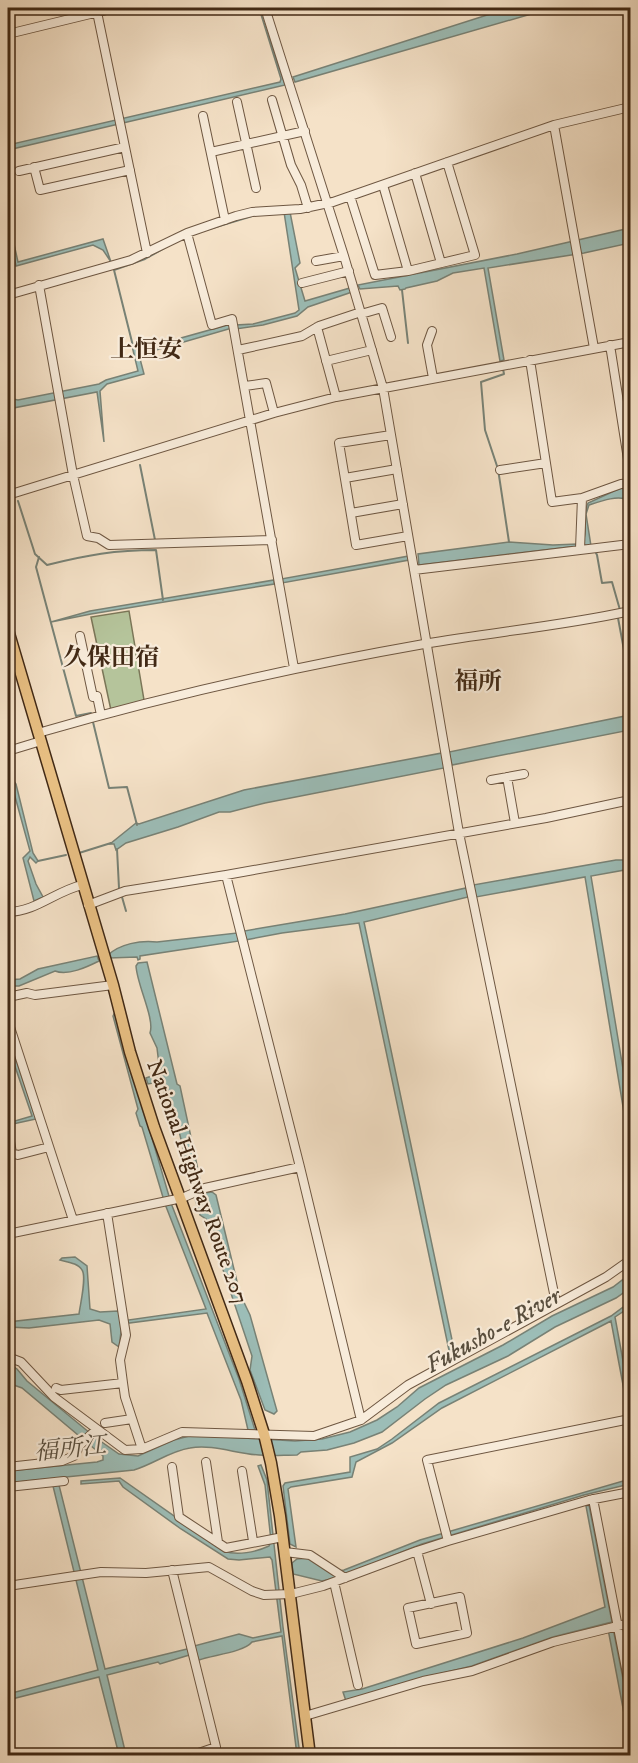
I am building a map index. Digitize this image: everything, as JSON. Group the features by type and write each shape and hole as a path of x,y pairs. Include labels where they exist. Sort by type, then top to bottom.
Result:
{"highway":[{"name":"National Highway Route 207","path":"8,630 113,985 130,1052 177,1199 247,1381 264,1434 271,1462 276,1537 285,1552 283,1595 310,1755"}],"street":[{"path":"8,34 115,8"},
{"path":"265,8 328,203 383,388 459,833 556,1303"},
{"path":"97,12 147,253"},
{"path":"272,100 291,165 301,185 308,208"},
{"path":"237,102 256,188"},
{"path":"8,295 116,265 188,233 225,220 252,212 308,208 328,203 554,124 630,107"},
{"path":"203,116 225,220"},
{"path":"554,124 594,348"},
{"path":"211,152 305,131"},
{"path":"19,171 125,147"},
{"path":"350,196 375,275 475,255 447,162"},
{"path":"34,167 40,190 130,170"},
{"path":"415,173 441,263"},
{"path":"383,185 408,270"},
{"path":"188,233 212,325 232,319 252,421 294,668"},
{"path":"316,261 344,256"},
{"path":"302,283 349,271"},
{"path":"39,285 73,475 87,536 99,538 110,545 272,540"},
{"path":"238,350 302,336 317,327 382,308 391,338"},
{"path":"317,327 336,397"},
{"path":"432,331 427,345 433,378"},
{"path":"8,495 274,413 336,397 630,342"},
{"path":"610,345 630,472"},
{"path":"326,361 372,351"},
{"path":"530,360 552,502 582,498 630,483"},
{"path":"245,386 266,383 274,413"},
{"path":"391,435 339,443 356,544 408,536"},
{"path":"500,470 546,463"},
{"path":"345,478 397,469"},
{"path":"580,549 582,498"},
{"path":"351,513 403,504"},
{"path":"414,570 630,544"},
{"path":"8,751 101,715 294,668 630,611"},
{"path":"80,636 93,697 97,696 101,715"},
{"path":"491,780 524,774"},
{"path":"507,777 515,823"},
{"path":"88,904 125,891 515,823 630,800"},
{"path":"225,875 300,1167 361,1420"},
{"path":"8,912 34,907 70,888 82,885"},
{"path":"8,997 27,993 35,995 113,985"},
{"path":"8,1021 73,1220"},
{"path":"8,1130 12,1153 18,1155 49,1147"},
{"path":"8,1234 177,1199 201,1190 300,1167"},
{"path":"107,1213 126,1335 120,1360 123,1383 142,1449"},
{"path":"8,1357 21,1362 54,1397 125,1450 142,1449 182,1432 314,1436 361,1420 408,1385 606,1277 630,1260"},
{"path":"56,1388 61,1390 123,1383"},
{"path":"105,1423 132,1419"},
{"path":"448,1541 427,1460 629,1419"},
{"path":"8,1467 62,1461 74,1456 81,1445 97,1429"},
{"path":"206,1462 218,1542"},
{"path":"172,1467 179,1517 226,1548 276,1537"},
{"path":"242,1471 253,1541"},
{"path":"8,1487 64,1481"},
{"path":"8,1586 101,1572 146,1573 208,1567 252,1591 264,1595 283,1595 308,1591 448,1541 593,1499 630,1492"},
{"path":"593,1499 630,1689"},
{"path":"417,1551 431,1604"},
{"path":"285,1552 310,1555 345,1578"},
{"path":"172,1570 216,1747 190,1755"},
{"path":"334,1582 358,1685"},
{"path":"460,1598 467,1634 416,1644 408,1608 431,1604 460,1598"},
{"path":"305,1716 423,1681 472,1671 617,1622 630,1623"}],"green space":[{"path":"129,611 145,706 112,715 91,617"}],"water":[{"path":"259,8 285,85 8,150 8,145 280,82"},
{"path":"509,8 552,8 295,82 293,77"},
{"path":"284,212 290,212 300,263 295,268 305,301 350,288 352,292 308,307 297,316 236,329 236,325 253,324 299,310"},
{"path":"8,217 18,262 103,239 111,262 103,250 93,245 16,266 8,229"},
{"path":"630,228 630,243 584,253 488,268 504,360 500,361 484,268 453,273 437,281 400,290 398,286 360,289 358,285 517,254"},
{"path":"231,324 232,328 139,355 144,374 107,384 100,391 104,442 97,392 8,409 8,398 18,400 99,384 138,371 132,346 136,345 138,350"},
{"path":"625,486 630,488 630,508 629,500 619,498 589,505 586,514 591,546 581,545 585,535 585,514 588,503"},
{"path":"509,542 577,544 577,546 419,565 418,554"},
{"path":"409,556 409,560 282,583 281,579"},
{"path":"274,580 274,584 51,622 90,611"},
{"path":"630,715 630,730 452,765 449,752"},
{"path":"442,753 444,768 230,812 219,812 126,843 116,850 114,844 110,844 136,823 139,824 244,790"},
{"path":"11,777 16,784 33,853 38,861 36,863 30,857 28,861 43,897 34,901 23,858 30,851 11,782 8,783 8,778"},
{"path":"616,860 630,860 630,869 591,876 630,1111 630,1149 585,877 476,897 473,885"},
{"path":"466,888 468,897 364,922 455,1354 450,1355 359,923 245,940 244,931 345,914"},
{"path":"237,933 239,941 140,956 138,960 137,957 109,958 108,955 118,948 137,942"},
{"path":"97,956 99,961 89,966 66,972 55,971 19,986 8,986 8,980 20,979 38,969"},
{"path":"147,962 177,1084 180,1086 201,1184 205,1193 212,1192 216,1195 240,1294 250,1315 277,1411 274,1414 265,1410 250,1370 252,1356 206,1219 200,1215 195,1199 200,1195 198,1185 195,1185 187,1165 175,1114 159,1082 148,1084 146,1078 160,1073 157,1048 150,1033 150,1019 136,966 138,963"},
{"path":"115,1012 171,1203 239,1379 255,1430 248,1430 241,1400 207,1313 122,1324 119,1347 112,1342 110,1324 99,1320 29,1328 8,1327 8,1322 79,1314 84,1285 82,1270 72,1263 60,1260 62,1258 75,1257 87,1266 90,1309 100,1312 118,1311 122,1321 206,1309 165,1204 136,1113 138,1109 113,1016"},
{"path":"8,1036 36,1119 8,1125 8,1123 32,1116 8,1046"},
{"path":"630,1274 630,1288 616,1298 555,1327 508,1356 446,1385 382,1432 354,1443 327,1450 301,1452 297,1455 259,1455 207,1447 190,1448 134,1470 8,1483 8,1471 97,1462 103,1460 103,1456 22,1388 8,1383 8,1363 96,1438 119,1454 138,1456 189,1436 295,1441 322,1439 350,1432 377,1420 419,1388 503,1345 552,1316 613,1287"},
{"path":"630,1302 630,1307 615,1317 630,1399 630,1422 611,1321 442,1408 392,1443 356,1462 352,1477 288,1489 296,1547 290,1544 283,1486 285,1483 350,1472 350,1457 377,1449 439,1403 611,1316"},
{"path":"261,1465 267,1480 300,1755 297,1755 282,1636 252,1642 235,1651 199,1660 196,1653 160,1664 158,1662 107,1675 126,1755 119,1755 99,1677 8,1700 8,1694 98,1670 53,1486 59,1485 105,1669 194,1649 194,1646 239,1634 253,1638 281,1632 270,1557 228,1559 181,1529 123,1487 119,1481 81,1484 81,1481 120,1478 224,1551 246,1553 269,1546 271,1541 265,1485 258,1466"},
{"path":"630,1479 630,1484 584,1495 422,1544 336,1578 322,1581 293,1574 292,1563 297,1559 308,1558 331,1573 344,1570 420,1540"},
{"path":"589,1505 612,1622 553,1637 472,1666 422,1678 346,1701 343,1692 362,1689 523,1638 605,1607 586,1506"},
{"path":"613,1628 630,1714 630,1745 608,1629"}],"waterway":[{"path":"206,230 256,215"},
{"path":"133,346 114,270 145,259 170,245"},
{"path":"402,290 408,343"},
{"path":"503,369 504,374 481,382 485,430 498,469 509,542"},
{"path":"140,465 155,540"},
{"path":"18,501 35,554 47,565 101,554 156,550 163,600"},
{"path":"595,551 602,583 612,582 620,610"},
{"path":"39,557 36,567 76,716 91,713"},
{"path":"618,618 624,650 630,649"},
{"path":"93,722 109,788 127,787 137,825"},
{"path":"79,853 111,843"},
{"path":"117,849 119,888"},
{"path":"38,861 66,855"},
{"path":"122,897 126,911"}],"district":[{"name":"上恒安","path":"146,350"},
{"name":"久保田宿","path":"111,658"},
{"name":"福所","path":"478,682"}],"water label":[{"name":"Fukusho-e River","path":"493,1331"},
{"name":"福所江","path":"70,1449"}]}
